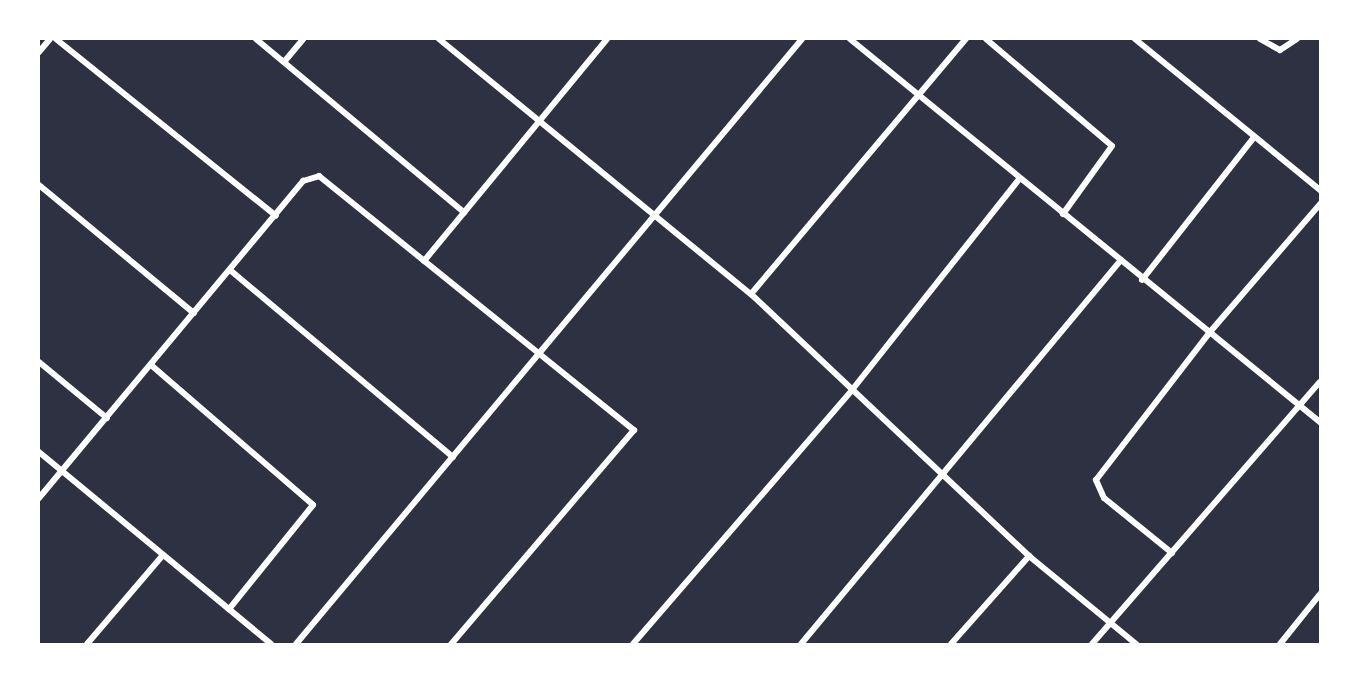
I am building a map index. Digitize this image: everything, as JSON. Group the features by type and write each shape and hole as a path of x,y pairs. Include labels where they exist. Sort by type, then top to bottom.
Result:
{"street":[{"path":"39,52 50,39"},
{"path":"56,39 276,216"},
{"path":"256,39 464,212"},
{"path":"284,62 303,39"},
{"path":"439,39 751,294 1029,556 1136,644"},
{"path":"424,261 607,39"},
{"path":"296,644 802,39"},
{"path":"850,39 1142,280 1320,422"},
{"path":"751,294 966,39"},
{"path":"986,39 1112,146 1063,214"},
{"path":"1135,39 1320,190"},
{"path":"1260,39 1280,50 1297,39"},
{"path":"1142,280 1254,136"},
{"path":"39,498 303,181 319,176 634,429 451,644"},
{"path":"633,644 852,390 1019,179"},
{"path":"39,185 194,313"},
{"path":"1172,553 1104,498 1096,480 1210,332 1320,204"},
{"path":"801,644 1121,261"},
{"path":"230,270 453,457"},
{"path":"39,362 107,418"},
{"path":"151,365 313,505 229,609"},
{"path":"1092,644 1320,382"},
{"path":"39,452 269,643"},
{"path":"87,644 163,555"},
{"path":"951,644 1029,556"},
{"path":"1280,644 1320,594"}]}
